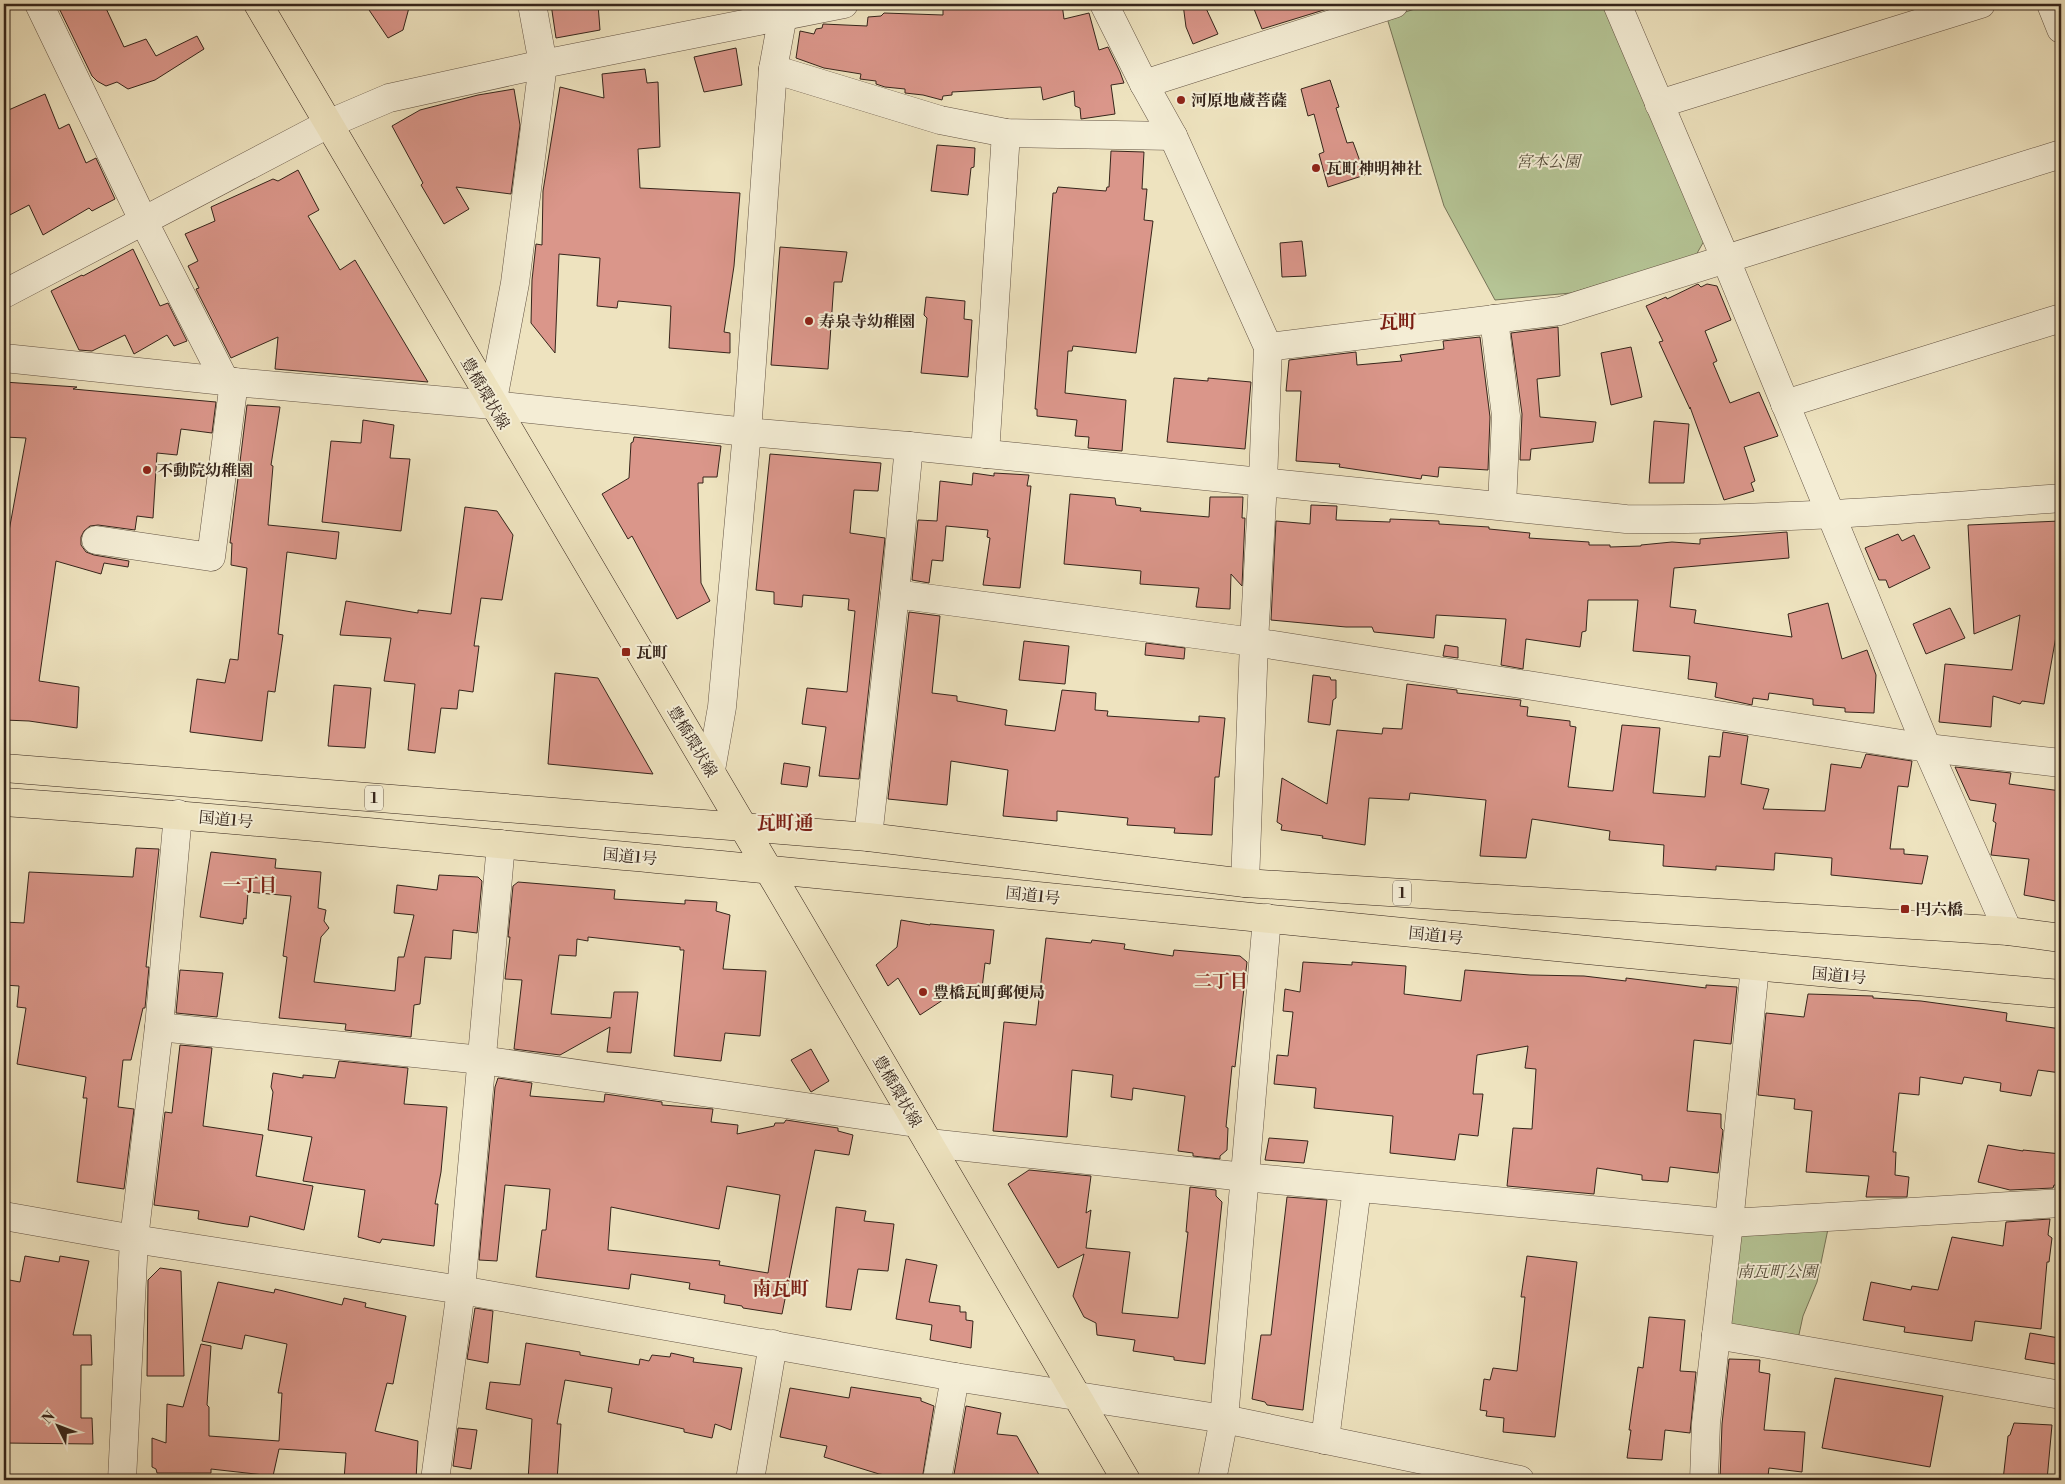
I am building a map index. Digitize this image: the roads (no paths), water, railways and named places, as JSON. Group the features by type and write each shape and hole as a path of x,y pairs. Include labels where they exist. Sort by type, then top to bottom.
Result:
{"main road":[{"name":"豊橋環状線","path":"258,4 492,405 711,770 1126,1480"},
{"name":"国道1号","path":"4,768 745,829 868,837 1245,883 2008,931 2061,938"},
{"name":"国道1号","path":"4,802 178,814 769,869 1755,967 2061,994"}],"street":[{"path":"39,4 144,222 229,381 211,557 96,540"},
{"path":"492,405 515,283 542,64 532,4"},
{"path":"4,294 328,124 389,98 784,9 844,4"},
{"path":"1104,4 1144,84 1173,136 1268,348 1245,883"},
{"path":"1144,84 1394,4"},
{"path":"1617,4 1726,260 1928,748 2008,931"},
{"path":"1660,104 1981,4"},
{"path":"2051,4 2061,29"},
{"path":"711,770 722,707 747,432 774,69 784,9"},
{"path":"774,69 940,120 1006,133 1173,136"},
{"path":"985,454 1006,133"},
{"path":"1268,348 1560,311 2061,154"},
{"path":"1785,404 2061,318"},
{"path":"1494,319 1506,416 1502,506"},
{"path":"4,358 492,405 747,432 909,446 1626,519 1698,520 1832,516 2061,498"},
{"path":"868,837 895,594 909,446"},
{"path":"895,594 1254,642 1928,748 2061,763"},
{"path":"122,1480 134,1239 159,1027 178,814"},
{"path":"435,1480 461,1290 501,844"},
{"path":"1212,1480 1224,1419 1267,918"},
{"path":"1704,1480 1706,1423 1755,967"},
{"path":"159,1027 482,1060 922,1133 1245,1177 1357,1188 1729,1222 2061,1203"},
{"path":"1325,1440 1357,1188"},
{"path":"4,1216 134,1239 461,1290 955,1377 1076,1394 1224,1419 1520,1480"},
{"path":"1716,1336 2061,1395"},
{"path":"750,1480 773,1344"},
{"path":"937,1480 955,1377"}],"place":[{"name":"河原地蔵菩薩","path":"1181,100"},
{"name":"瓦町神明神社","path":"1316,168"},
{"name":"寿泉寺幼稚園","path":"809,321"},
{"name":"不動院幼稚園","path":"147,470"},
{"name":"瓦町","path":"626,652"},
{"name":"円六橋","path":"1905,909"},
{"name":"豊橋瓦町郵便局","path":"923,992"}],"district":[{"name":"瓦町","path":"1398,321"},
{"name":"瓦町通","path":"785,822"},
{"name":"一丁目","path":"250,885"},
{"name":"二丁目","path":"1221,981"},
{"name":"南瓦町","path":"781,1288"}],"park label":[{"name":"宮本公園","path":"1548,161"},
{"name":"南瓦町公園","path":"1777,1271"}]}
